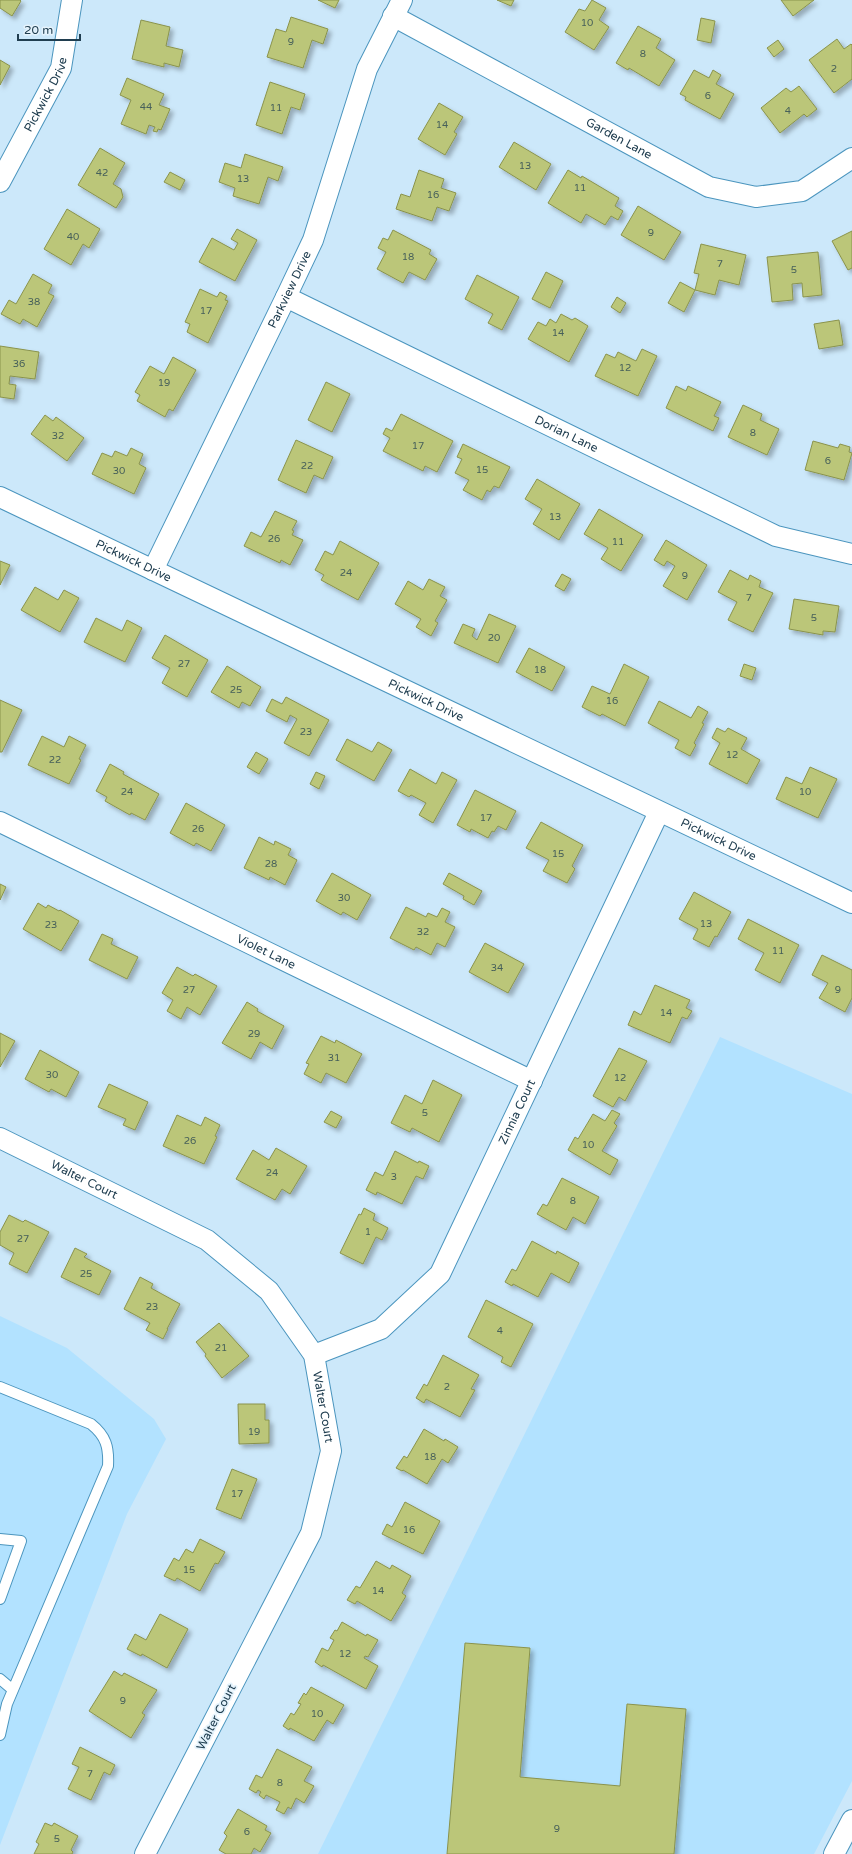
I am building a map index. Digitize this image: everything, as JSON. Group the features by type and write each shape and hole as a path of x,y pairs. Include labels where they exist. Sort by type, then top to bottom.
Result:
{"street":[{"name":"Pickwick Drive","path":"0,182 61,68 72,0"},
{"name":"Garden Lane","path":"398,8 709,187 756,197 802,191 852,158"},
{"name":"Parkview Drive","path":"153,570 286,297 312,240 367,69 398,8"},
{"name":"Dorian Lane","path":"286,297 776,536 852,554"},
{"name":"Pickwick Drive","path":"0,497 852,903"},
{"name":"Zinnia Court","path":"314,1355 381,1329 440,1274 659,812"},
{"name":"Violet Lane","path":"0,822 532,1081"},
{"name":"Walter Court","path":"0,1138 207,1240 269,1291 314,1355 331,1451 311,1532 145,1854"},
{"path":"834,1854 852,1820"}],"lane":[{"path":"0,1387 90,1424 100,1431 108,1450 108,1466 7,1704 0,1735"},
{"path":"0,1539 21,1541 0,1599"},
{"path":"0,1679 13,1690"}],"shaded area":[{"path":"720,1037 852,1094 852,1781 814,1854 318,1854"},
{"path":"0,1316 67,1348 154,1419 166,1439 127,1514 0,1845"}],"building":[{"path":"0,0 21,1 12,16 0,8"},
{"path":"318,0 339,0 335,8"},
{"path":"497,0 514,0 511,6"},
{"path":"592,0 606,8 599,20 609,27 594,50 565,32 579,9 585,11"},
{"path":"781,0 814,0 793,16"},
{"path":"291,17 328,29 323,44 312,40 303,68 267,57 276,29 286,32"},
{"path":"701,18 715,21 711,43 697,40"},
{"path":"141,20 170,27 166,46 183,50 179,67 164,63 164,67 132,59"},
{"path":"638,26 661,39 656,48 675,60 659,86 629,68 628,70 616,63"},
{"path":"837,39 844,49 851,44 852,45 852,79 834,93 809,60"},
{"path":"778,40 784,49 774,57 767,48"},
{"path":"0,60 10,66 0,85"},
{"path":"694,70 709,78 713,70 721,75 716,84 734,94 720,119 685,100 686,97 680,94"},
{"path":"127,78 164,94 159,105 170,109 161,130 158,129 157,132 153,131 155,127 149,125 146,134 121,124 131,100 120,95"},
{"path":"270,82 305,94 300,110 291,107 282,134 256,125"},
{"path":"799,86 817,109 807,117 804,114 780,133 761,108 786,88 791,92"},
{"path":"439,103 463,117 454,132 457,134 445,155 418,139"},
{"path":"514,142 551,164 536,190 499,167"},
{"path":"100,148 125,163 113,184 121,189 123,197 116,208 78,185"},
{"path":"245,154 283,167 278,181 268,177 259,204 233,196 235,188 219,182 225,163 241,168"},
{"path":"419,170 444,179 441,188 456,193 449,211 437,207 432,221 396,209 401,194 410,197"},
{"path":"568,170 581,178 582,176 619,198 615,206 623,211 618,220 611,216 605,225 586,214 581,223 548,203"},
{"path":"170,172 185,180 180,190 164,182"},
{"path":"638,206 681,232 664,260 621,235"},
{"path":"67,209 100,229 89,248 83,244 71,265 44,249"},
{"path":"237,229 257,240 235,281 199,262 212,238 234,250 238,243 231,239"},
{"path":"393,230 431,250 429,254 437,259 425,280 409,272 403,283 377,269 386,252 378,248 383,238 388,240"},
{"path":"852,231 852,268 848,270 832,241"},
{"path":"701,244 746,255 739,285 719,280 715,295 695,290 699,274 694,273"},
{"path":"818,252 822,295 803,297 802,283 792,284 793,300 772,302 767,257"},
{"path":"546,272 563,281 550,308 532,299"},
{"path":"33,274 52,285 48,293 54,296 37,327 23,319 20,324 1,314 9,300 16,304"},
{"path":"477,275 519,297 502,330 488,323 493,314 465,299"},
{"path":"680,282 695,290 684,312 668,303"},
{"path":"200,289 217,297 220,292 227,296 225,300 228,301 208,343 187,332 190,324 185,322"},
{"path":"617,297 626,303 620,313 611,307"},
{"path":"561,314 572,320 575,318 588,326 569,362 528,339 538,322 546,326 550,319 556,323"},
{"path":"839,320 843,345 819,349 814,324"},
{"path":"0,346 39,352 35,379 10,376 9,384 16,385 14,399 0,397"},
{"path":"642,349 657,356 638,396 595,376 606,354 615,358 618,352 636,361"},
{"path":"173,357 196,370 173,411 169,409 165,417 137,401 140,395 135,392 150,366 164,374"},
{"path":"326,382 350,394 332,432 308,420"},
{"path":"676,386 686,391 688,386 721,402 714,416 719,418 713,431 666,408"},
{"path":"743,405 762,414 760,420 779,429 767,455 728,437"},
{"path":"401,414 453,441 437,472 425,466 423,471 383,451 390,438 383,434 386,428 392,431"},
{"path":"45,415 53,421 56,417 84,438 67,461 31,434"},
{"path":"296,440 333,457 323,479 314,475 306,493 278,480"},
{"path":"813,441 838,448 840,444 850,447 849,452 852,453 844,480 805,470"},
{"path":"463,444 510,467 499,488 494,486 490,492 487,490 482,500 463,490 469,480 455,473 462,459 457,457"},
{"path":"131,448 143,454 139,464 146,468 134,494 92,474 102,453 112,457 115,451 127,456"},
{"path":"537,479 580,504 559,540 533,524 542,509 525,499"},
{"path":"599,509 643,535 621,571 601,559 608,548 584,534"},
{"path":"275,511 297,521 292,530 294,531 292,535 303,540 290,565 281,560 280,563 244,546 251,532 261,537"},
{"path":"666,540 707,565 687,600 663,586 675,566 667,561 664,566 654,560"},
{"path":"340,541 379,563 358,600 321,580 324,575 315,570 325,551 333,555"},
{"path":"0,561 10,565 0,585"},
{"path":"730,570 748,580 750,575 761,581 759,587 773,593 753,632 728,620 737,602 718,592"},
{"path":"562,574 571,579 564,591 555,586"},
{"path":"429,579 445,587 440,596 447,600 435,621 438,623 431,636 416,627 421,619 395,604 408,581 423,590"},
{"path":"35,587 58,600 64,590 79,598 60,632 21,610"},
{"path":"794,599 839,606 835,632 823,631 823,635 789,629"},
{"path":"489,614 516,626 498,663 454,643 463,624 475,629 472,636 477,640"},
{"path":"96,618 122,631 127,620 142,628 125,662 84,642"},
{"path":"165,635 208,660 187,697 162,683 170,668 152,658"},
{"path":"529,648 565,667 552,691 516,672"},
{"path":"624,664 649,677 625,726 602,714 600,716 582,707 592,686 610,694"},
{"path":"744,664 756,668 752,680 740,676"},
{"path":"227,666 261,687 250,706 242,702 239,708 211,692"},
{"path":"286,697 329,720 309,756 284,743 297,719 290,715 287,722 266,711 272,699 282,704"},
{"path":"0,700 22,710 2,752 0,752"},
{"path":"659,701 691,718 698,706 708,712 702,723 704,724 694,743 696,745 690,756 675,748 679,740 648,723"},
{"path":"717,728 725,732 728,728 747,738 741,749 760,760 747,784 709,764 720,743 712,738"},
{"path":"42,736 64,747 69,736 86,745 79,759 81,760 69,784 28,765"},
{"path":"347,739 372,752 378,742 392,750 374,781 336,760"},
{"path":"256,752 268,759 259,774 247,767"},
{"path":"110,764 124,772 123,774 159,794 145,820 131,813 130,815 105,801 107,797 96,791"},
{"path":"810,767 837,779 818,818 776,799 786,777 802,784"},
{"path":"410,769 436,784 442,772 457,780 433,823 419,815 426,803 411,795 409,797 398,791"},
{"path":"316,772 325,776 319,789 310,784"},
{"path":"475,790 516,811 506,830 498,826 494,832 492,831 488,838 471,829 470,832 457,825"},
{"path":"186,803 225,825 211,851 196,843 194,846 170,833"},
{"path":"541,822 583,845 572,866 575,869 567,883 543,871 549,860 526,848"},
{"path":"259,837 274,845 275,841 291,849 288,855 297,860 285,885 270,877 269,880 244,868"},
{"path":"332,873 371,895 357,920 343,912 341,915 316,901"},
{"path":"449,873 482,891 474,905 463,899 464,896 443,884"},
{"path":"0,884 6,887 0,900"},
{"path":"694,892 731,912 717,937 715,936 709,947 693,939 698,929 679,919"},
{"path":"38,903 46,908 48,905 59,911 60,910 79,921 61,951 23,929"},
{"path":"406,907 426,917 428,913 437,917 442,908 450,912 445,922 455,927 445,947 437,943 431,955 416,947 414,950 390,938"},
{"path":"748,919 799,945 780,983 755,970 764,953 738,939"},
{"path":"102,934 113,939 111,944 138,957 127,979 89,960"},
{"path":"485,943 524,964 508,993 469,972"},
{"path":"822,955 852,970 852,998 845,1012 819,998 828,983 812,975"},
{"path":"177,967 193,976 195,974 217,986 200,1015 187,1007 181,1019 167,1011 173,1000 162,993"},
{"path":"655,985 690,1000 686,1008 692,1011 687,1019 682,1017 670,1043 628,1025 634,1011 641,1015"},
{"path":"247,1002 258,1009 257,1011 284,1026 272,1049 260,1042 251,1059 222,1043"},
{"path":"0,1033 15,1041 0,1067"},
{"path":"321,1036 335,1043 336,1040 362,1054 346,1083 326,1073 321,1083 304,1074 309,1064 306,1063"},
{"path":"619,1048 647,1061 625,1101 619,1097 613,1107 593,1096"},
{"path":"40,1050 79,1072 66,1097 51,1089 49,1092 25,1079"},
{"path":"433,1080 462,1095 439,1142 412,1128 410,1132 391,1123 405,1095 422,1104"},
{"path":"109,1084 148,1102 135,1130 123,1125 126,1119 98,1107"},
{"path":"612,1110 620,1114 614,1123 617,1126 602,1151 618,1160 610,1175 568,1150 575,1137 578,1139 593,1114 605,1121"},
{"path":"331,1111 342,1117 336,1128 324,1122"},
{"path":"177,1115 201,1126 205,1117 220,1125 215,1136 217,1137 204,1164 163,1146"},
{"path":"276,1148 307,1166 290,1194 282,1189 275,1200 236,1179 253,1150 269,1160"},
{"path":"395,1151 418,1163 419,1161 429,1166 423,1179 416,1176 402,1204 377,1192 376,1195 366,1190 375,1172 383,1176"},
{"path":"562,1178 599,1197 585,1224 573,1217 566,1230 537,1214 543,1204 547,1206"},
{"path":"364,1208 375,1214 373,1220 388,1228 382,1240 376,1237 363,1264 340,1253 359,1214 361,1215"},
{"path":"9,1215 23,1222 25,1220 49,1232 27,1273 9,1264 14,1253 0,1245 0,1232"},
{"path":"532,1241 556,1254 557,1251 579,1263 569,1283 551,1273 538,1297 513,1284 512,1286 505,1282 512,1269 516,1271"},
{"path":"75,1248 87,1254 84,1257 111,1271 99,1295 61,1277"},
{"path":"140,1277 153,1284 151,1288 180,1304 163,1339 146,1330 150,1323 124,1309"},
{"path":"486,1300 533,1324 511,1367 501,1362 503,1357 468,1337"},
{"path":"219,1323 249,1356 222,1378 196,1342"},
{"path":"443,1355 479,1375 471,1389 475,1390 460,1417 426,1399 424,1403 416,1398 424,1384 427,1386"},
{"path":"238,1404 265,1404 265,1420 269,1420 269,1443 239,1444"},
{"path":"424,1429 444,1441 445,1439 458,1447 448,1463 442,1459 427,1484 403,1470 402,1471 396,1468 404,1456 407,1458"},
{"path":"232,1469 257,1479 241,1519 216,1509"},
{"path":"405,1502 440,1521 423,1554 382,1534 387,1524 392,1527"},
{"path":"200,1539 225,1552 218,1564 215,1563 200,1591 177,1578 175,1581 164,1576 174,1558 179,1561 186,1549 193,1553"},
{"path":"376,1561 390,1569 392,1565 411,1576 402,1593 406,1596 391,1621 357,1601 355,1604 347,1600 356,1586 360,1588"},
{"path":"160,1614 188,1629 167,1668 142,1654 141,1656 127,1649 135,1634 146,1640"},
{"path":"342,1622 366,1636 367,1634 378,1640 368,1657 365,1656 364,1658 378,1666 366,1689 315,1662 322,1648 328,1651 334,1640 330,1638 335,1630 337,1631"},
{"path":"465,1643 530,1648 520,1777 620,1786 627,1704 686,1709 674,1854 447,1854"},
{"path":"114,1671 122,1676 124,1673 157,1690 142,1713 145,1715 131,1738 89,1711"},
{"path":"311,1687 344,1705 333,1724 327,1720 314,1741 290,1728 289,1730 283,1726 291,1713 294,1715 301,1704 298,1703 304,1693 306,1695"},
{"path":"80,1747 115,1765 110,1775 104,1772 91,1800 68,1789 79,1767 72,1764"},
{"path":"277,1749 312,1767 304,1781 314,1786 304,1803 296,1798 291,1809 288,1807 284,1814 276,1810 280,1802 266,1795 264,1799 259,1795 261,1792 258,1790 256,1793 249,1789 256,1775 262,1778"},
{"path":"238,1809 267,1826 265,1830 271,1833 260,1852 254,1848 251,1854 226,1854 219,1850 227,1836 224,1833"},
{"path":"45,1823 52,1826 54,1823 78,1836 71,1850 73,1852 72,1854 34,1854 39,1844 36,1842"}]}
